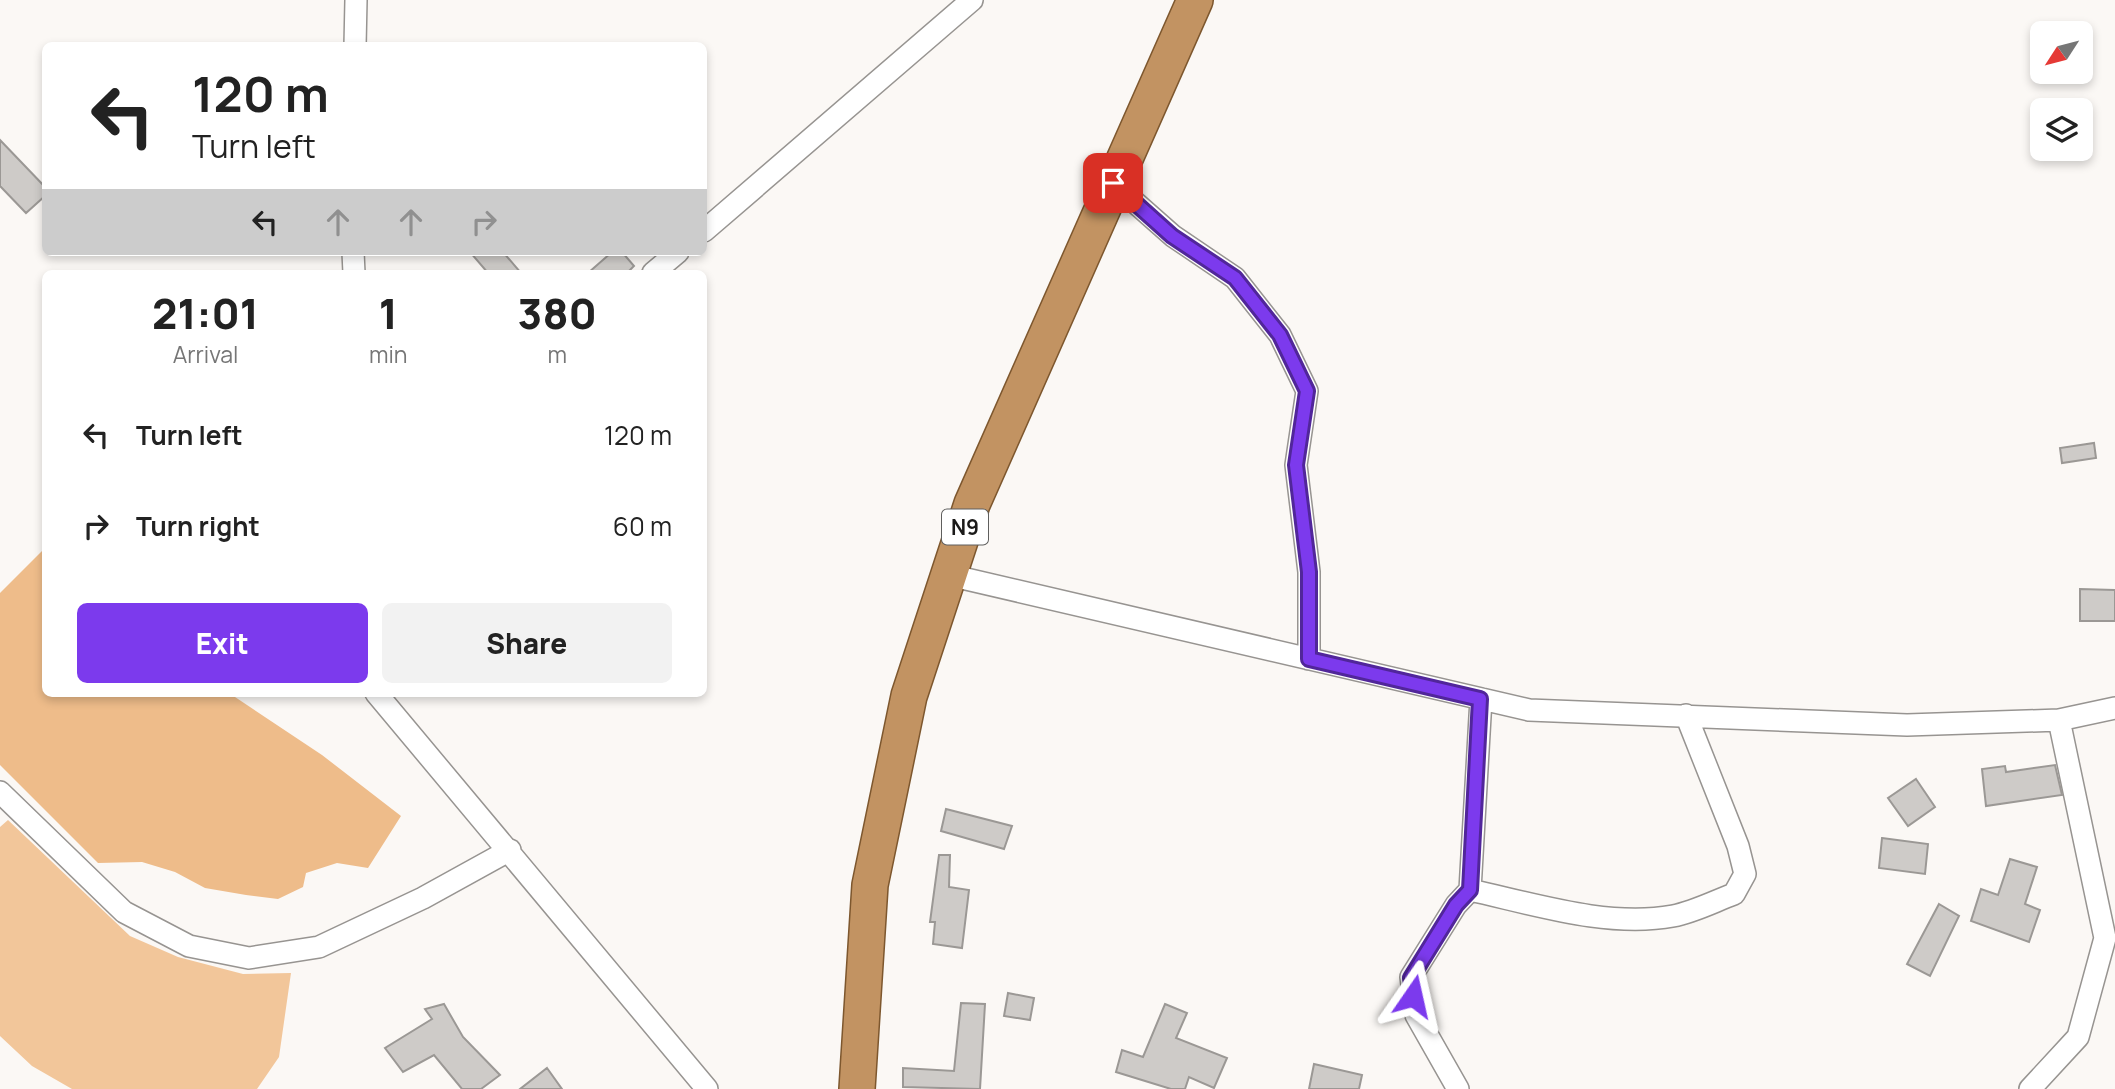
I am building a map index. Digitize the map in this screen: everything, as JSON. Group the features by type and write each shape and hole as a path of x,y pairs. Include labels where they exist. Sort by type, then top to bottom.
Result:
{"highway":[{"name":"N9","path":"857,1089 870,885 909,696 972,504 1195,0"}],"street":[{"path":"355,42 356,0"},
{"path":"707,228 972,0"},
{"path":"1113,183 1172,236 1235,278 1280,335 1307,391 1296,465 1309,572 1309,659"},
{"path":"657,270 673,256"},
{"path":"949,575 1529,710 1907,725 2059,720 2115,708"},
{"path":"379,697 708,1089"},
{"path":"1458,1089 1416,1015 1411,978 1456,905 1470,890 1480,699"},
{"path":"1470,890 1563,910 1630,919 1674,916 1734,894 1745,874 1738,845 1686,715"},
{"path":"2030,1089 2078,1037 2105,938 2059,720"},
{"path":"0,792 124,912 189,946 249,958 319,947 423,898 510,850"}],"shaded area":[{"path":"42,551 42,697 235,697 322,755 401,816 368,868 337,863 306,873 303,887 278,899 205,888 175,872 142,862 98,863 0,765 0,593"},
{"path":"8,820 130,936 178,957 243,974 291,973 279,1057 257,1089 72,1089 32,1066 0,1036 0,827"}],"building":[{"path":"0,140 42,184 42,199 26,213 0,186"},
{"path":"473,256 506,256 518,270 485,270"},
{"path":"607,256 625,256 634,266 630,270 591,270"},
{"path":"2094,443 2096,458 2062,463 2060,448"},
{"path":"2080,589 2115,590 2115,621 2080,621"},
{"path":"2055,765 2062,795 1986,806 1982,769 2005,766 2006,772"},
{"path":"1916,779 1935,807 1908,826 1888,798"},
{"path":"946,809 1012,826 1004,849 941,831"},
{"path":"1882,838 1928,844 1925,874 1879,868"},
{"path":"939,855 950,855 949,887 969,890 962,948 933,944 935,922 930,922"},
{"path":"2010,859 2037,867 2025,904 2040,910 2029,942 1971,921 1981,889 1998,895"},
{"path":"1939,904 1959,916 1930,976 1907,964"},
{"path":"1008,993 1034,998 1030,1020 1004,1016"},
{"path":"961,1003 985,1004 980,1089 903,1087 903,1068 954,1071"},
{"path":"444,1004 463,1037 500,1075 481,1089 462,1089 434,1055 403,1072 385,1048 432,1019 425,1009"},
{"path":"1165,1004 1187,1013 1176,1038 1227,1058 1214,1088 1189,1077 1185,1089 1171,1089 1116,1072 1122,1050 1143,1057"},
{"path":"1314,1064 1362,1075 1359,1089 1309,1089"},
{"path":"547,1068 562,1089 520,1089"}],"route":[{"path":"1113,183 1172,236 1235,278 1280,335 1307,391 1296,465 1309,572 1309,659 1480,699 1470,890 1456,905 1411,978 1413,996"}]}
